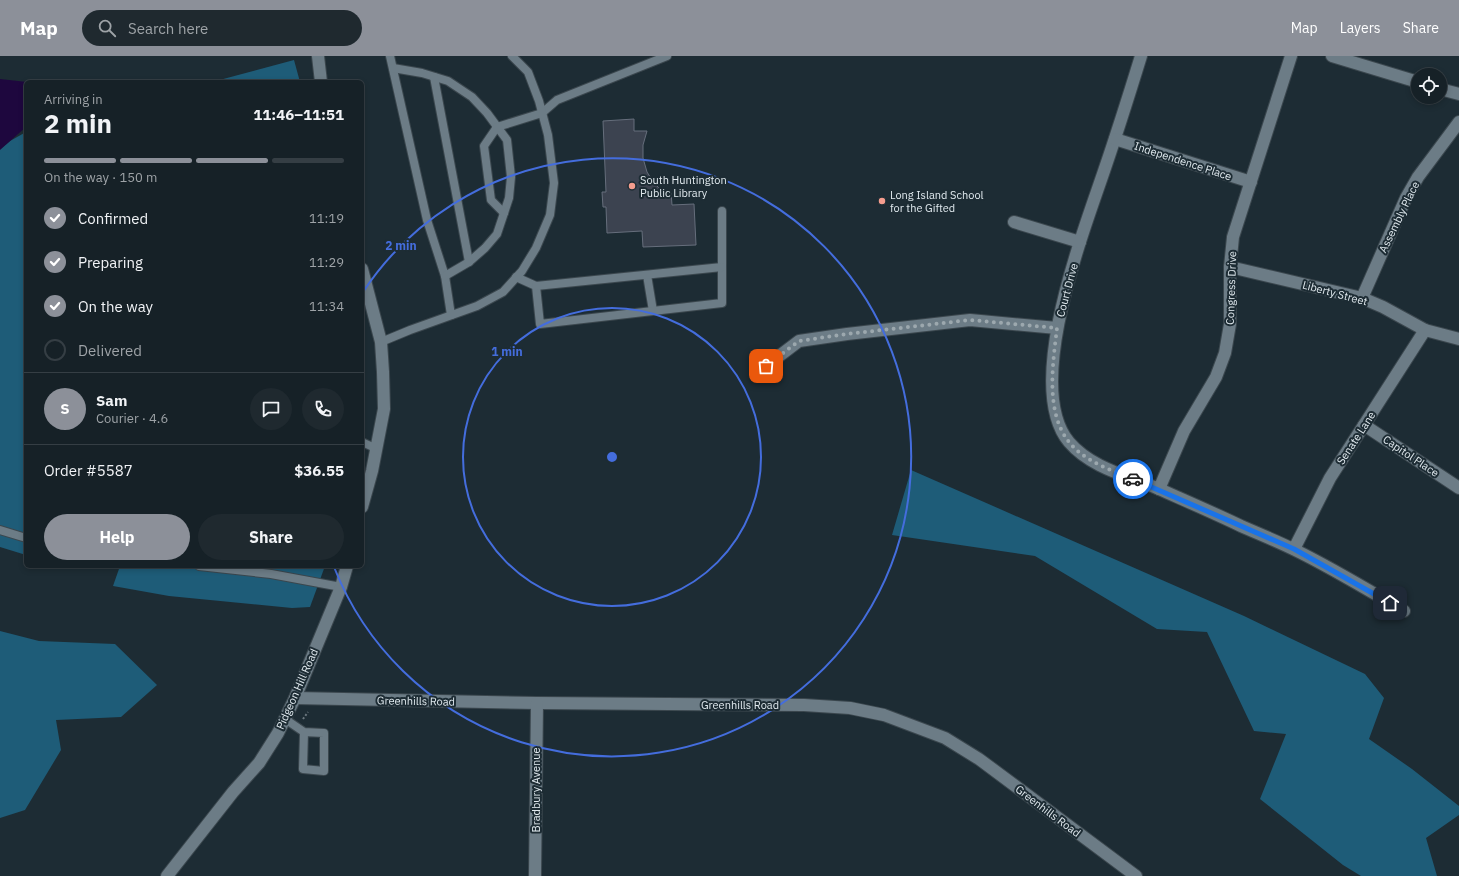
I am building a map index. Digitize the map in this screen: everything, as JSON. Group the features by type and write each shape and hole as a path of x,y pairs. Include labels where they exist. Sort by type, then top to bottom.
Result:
{"street":[{"path":"318,56 321,80"},
{"name":"Court Drive","path":"1141,56 1080,242 1057,328 1053,366 1052,398 1058,424 1069,442 1084,457 1101,466 1159,489 1294,549 1404,611"},
{"name":"Congress Drive","path":"1159,489 1184,432 1216,376 1225,353 1230,324 1230,267 1233,237 1291,56"},
{"path":"1332,56 1411,80"},
{"path":"1447,91 1459,94"},
{"name":"Assembly Place","path":"1362,298 1406,198 1418,178 1459,122"},
{"name":"Independence Place","path":"1115,139 1251,182"},
{"path":"1014,222 1080,242"},
{"name":"Liberty Street","path":"1230,267 1362,298 1383,307 1425,330 1459,339"},
{"path":"364,277 381,342 384,409 377,449 365,486"},
{"path":"766,366 799,341 847,334 970,320 1057,328"},
{"name":"Senate Lane","path":"1294,549 1330,478 1425,330"},
{"name":"Capitol Place","path":"1364,425 1459,488"},
{"name":"Pidgeon Hill Road","path":"167,876 233,792 259,763 278,733 295,698 341,587 346,568"},
{"name":"Greenhills Road","path":"295,698 537,703 804,705 850,708 884,716 945,738 979,759 1136,876"},
{"name":"Bradbury Avenue","path":"535,876 537,703"}],"lane":[{"path":"390,56 427,220 445,276 451,315"},
{"path":"381,342 477,306 503,292 522,271 536,248 550,215 554,183 548,135 528,72 512,56"},
{"path":"504,213 491,200 484,146 497,127 542,113 558,100 667,56"},
{"path":"393,68 422,73 448,81 472,97 487,113 506,140 511,177 509,198 496,234 469,262 445,276"},
{"path":"434,77 469,262"},
{"path":"536,286 540,324 722,302 722,211"},
{"path":"516,278 536,286 722,267"},
{"path":"648,274 653,310"},
{"path":"364,443 377,449"},
{"path":"0,530 24,537"},
{"path":"217,568 271,574 341,587"},
{"path":"284,719 304,732 324,733 324,771 303,769 304,732"}],"shaded area":[{"path":"294,60 299,80 219,80"},
{"path":"0,79 24,82 24,129 0,150"},
{"path":"24,133 24,554 0,547 0,149"},
{"path":"911,470 1244,616 1365,674 1384,698 1369,739 1412,769 1459,806 1459,815 1426,838 1437,876 1361,876 1343,865 1260,799 1286,734 1254,731 1207,632 1157,629 1035,556 892,535"},
{"path":"119,568 324,568 310,607 292,608 169,596 113,586"},
{"path":"0,631 39,641 115,644 157,685 121,717 56,720 61,750 25,810 0,818"}],"building":[{"name":"South Huntington Public Library","path":"634,119 634,131 647,131 643,145 643,158 647,172 654,183 661,190 671,192 672,205 694,204 696,245 643,247 642,231 607,233 606,207 603,207 602,192 606,192 603,121"}],"way so far":[{"path":"766,366 799,341 847,334 970,320 1057,328 1053,366 1052,398 1058,424 1069,442 1084,457 1101,466 1133,479"}],"place":[{"name":"South Huntington Public Library","path":"632,186"},
{"name":"Long Island School for the Gifted","path":"882,201"}],"route":[{"path":"1133,479 1294,549 1390,603"}]}
